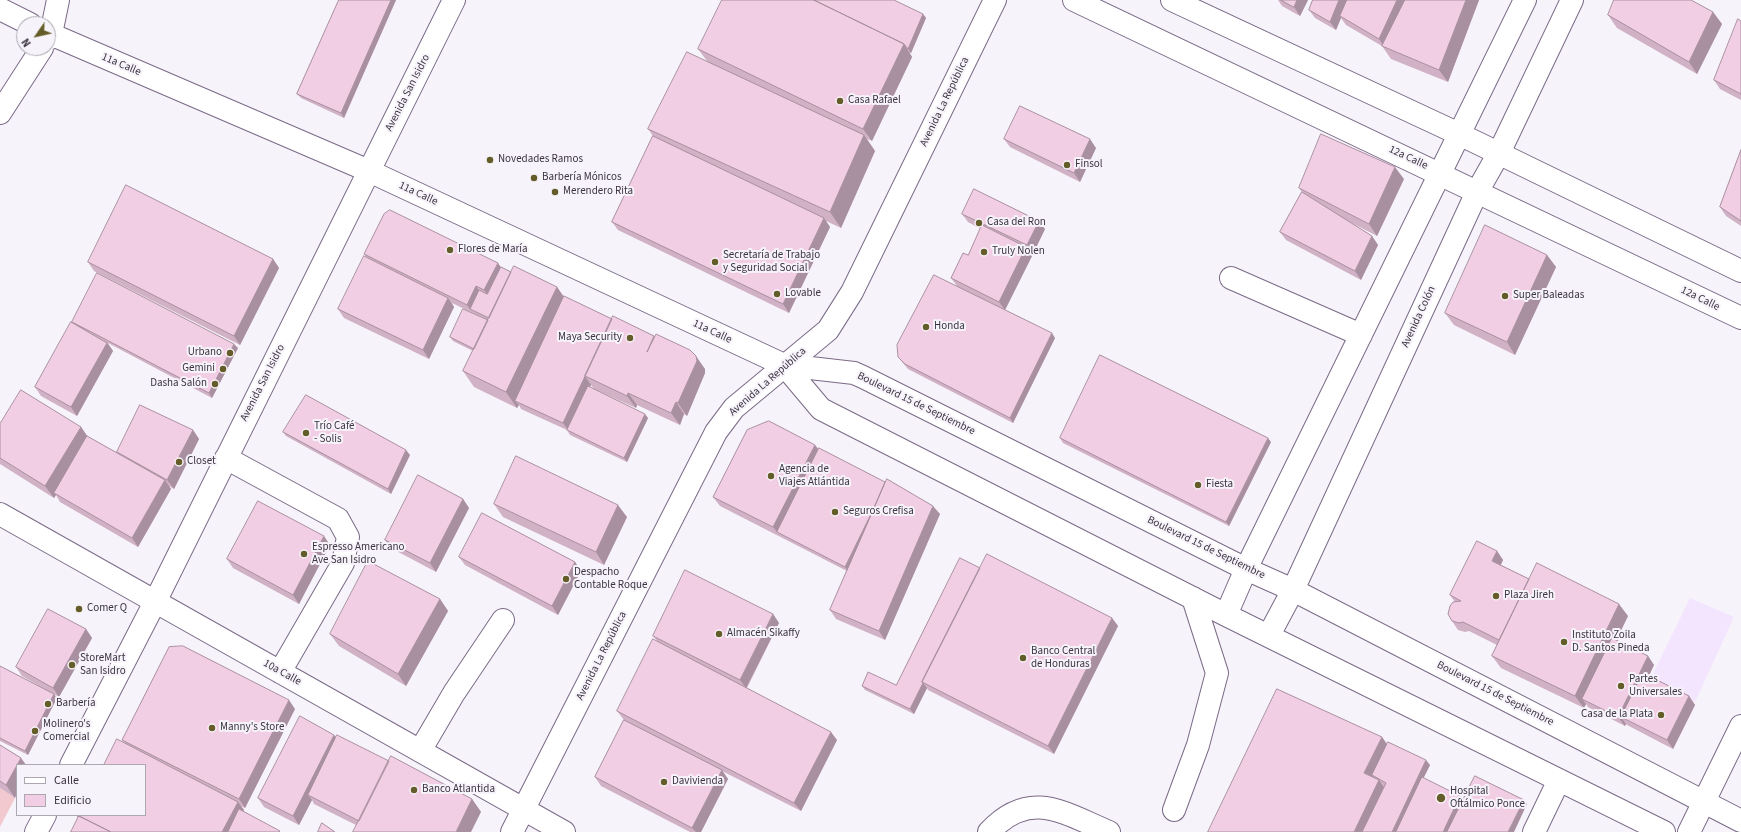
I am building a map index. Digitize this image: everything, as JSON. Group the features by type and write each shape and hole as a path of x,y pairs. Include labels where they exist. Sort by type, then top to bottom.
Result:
{"street":[{"path":"53,16 58,0"},
{"name":"Avenida San Isidro","path":"71,764 154,602 454,0"},
{"name":"Avenida La República","path":"512,832 716,432 734,408 828,330 852,292 995,0"},
{"name":"12a Calle","path":"1074,0 1741,318"},
{"path":"1172,0 1459,134 1741,271"},
{"path":"1226,615 1246,570 1439,173 1525,0"},
{"name":"Avenida Colón","path":"1269,635 1293,590 1477,192 1498,153 1572,0"},
{"path":"0,9 16,17"},
{"name":"11a Calle","path":"56,43 369,171 784,365"},
{"path":"0,113 36,56"},
{"path":"1231,278 1361,335"},
{"path":"784,365 821,409 1226,615 1664,832"},
{"name":"Boulevard 15 de Septiembre","path":"784,365 858,374 1246,570 1293,590 1741,821"},
{"path":"226,458 338,519 348,537 343,563 280,672"},
{"name":"10a Calle","path":"0,514 564,832"},
{"path":"1174,810 1198,745 1218,673 1193,598"},
{"path":"420,751 454,694 503,620"},
{"path":"1689,832 1741,726"},
{"path":"1534,832 1559,780"},
{"path":"989,832 1014,813 1035,806 1054,808 1109,832"},
{"path":"36,832 44,816"}],"shaded area":[{"path":"1690,598 1734,617 1695,702 1650,680"},
{"path":"0,788 15,798 0,827"}],"building":[{"path":"339,0 391,0 341,113 297,94"},
{"name":"Casa Rafael","path":"722,0 814,0 904,44 863,129 698,49"},
{"path":"814,0 894,0 923,14 908,49 904,44"},
{"path":"1281,0 1297,0 1294,7"},
{"path":"1313,0 1339,0 1330,22 1309,10"},
{"path":"1347,0 1397,0 1379,39 1340,16"},
{"path":"1405,0 1466,0 1439,70 1382,46"},
{"path":"1614,0 1691,0 1713,12 1689,62 1608,15"},
{"path":"1738,19 1741,21 1741,94 1714,80"},
{"path":"687,52 864,135 830,212 648,129"},
{"name":"Finsol","path":"1020,106 1090,139 1074,173 1004,139"},
{"path":"1321,134 1395,167 1369,224 1299,188"},
{"path":"653,136 824,218 783,304 612,222"},
{"path":"1741,150 1741,221 1720,207"},
{"path":"126,185 273,259 234,336 88,262"},
{"path":"974,189 1039,221 1027,245 962,214"},
{"path":"1302,192 1372,236 1355,271 1280,232"},
{"path":"390,210 498,263 484,290 476,286 467,305 364,254 384,214"},
{"path":"982,225 1026,247 999,302 951,278 963,253 968,255"},
{"name":"Super Baleadas","path":"1485,225 1547,255 1507,342 1445,313"},
{"path":"364,256 448,298 423,350 338,309"},
{"path":"514,266 557,287 506,392 463,371"},
{"path":"501,267 511,272 489,318 470,309 479,290 487,294"},
{"path":"97,273 234,344 209,393 72,322"},
{"path":"934,275 1052,333 1010,418 905,364 898,357 897,345"},
{"path":"564,296 612,319 563,423 515,401"},
{"path":"463,309 488,320 474,349 450,337"},
{"path":"613,316 654,336 647,352 656,334 690,350 696,356 697,361 678,403 676,402 671,413 628,393 627,396 585,376"},
{"path":"71,322 107,343 71,407 35,387"},
{"name":"Fiesta","path":"1100,355 1268,438 1226,522 1060,438"},
{"path":"588,386 645,414 624,458 567,430"},
{"path":"21,390 81,427 45,486 0,458 0,424"},
{"path":"306,395 406,450 388,489 283,432"},
{"path":"140,405 193,430 167,480 117,452"},
{"path":"769,421 815,445 773,527 713,497 747,430"},
{"path":"87,436 165,480 132,538 54,493"},
{"name":"Seguros Crefisa","path":"819,448 885,482 845,567 777,532"},
{"path":"516,456 618,505 596,552 494,504"},
{"path":"418,475 463,499 430,563 385,540"},
{"path":"887,479 933,506 879,631 830,610"},
{"path":"258,501 324,536 293,595 227,559"},
{"path":"482,513 575,562 552,606 459,557"},
{"name":"Plaza Jireh","path":"1477,541 1497,551 1492,561 1529,579 1499,640 1463,622 1459,623 1452,621 1448,614 1450,606 1453,602 1461,601 1450,595"},
{"name":"Banco Central de Honduras","path":"987,554 1112,618 1048,746 922,682"},
{"path":"960,558 980,568 922,682 923,683 910,709 862,686 868,672 896,685"},
{"path":"368,561 440,599 398,674 330,634"},
{"name":"Instituto Zoila D. Santos Pineda","path":"1537,563 1619,604 1575,696 1492,656"},
{"name":"Almacén Sikaffy","path":"685,570 773,614 740,680 653,636"},
{"path":"48,609 86,629 53,688 16,667"},
{"name":"Partes Universales","path":"1612,638 1648,656 1618,717 1582,699"},
{"path":"653,639 831,732 794,803 617,711"},
{"name":"Manny's Store","path":"183,646 289,700 239,799 122,740 169,647"},
{"path":"0,666 54,694 25,751 0,738"},
{"name":"Casa de la Plata","path":"1643,673 1689,696 1667,740 1621,717"},
{"path":"1277,689 1382,737 1364,773 1379,780 1354,832 1208,832"},
{"path":"300,716 334,735 293,816 258,798"},
{"name":"Davivienda","path":"624,720 722,770 692,828 595,777"},
{"path":"337,735 389,761 359,821 308,795"},
{"path":"117,739 238,802 222,832 111,832 79,816 146,816 146,764 104,764"},
{"path":"1388,742 1426,760 1392,832 1362,832 1386,783 1372,775"},
{"path":"0,745 21,758 18,764 16,764 16,767 6,785 0,781"},
{"name":"Banco Atlantida","path":"391,756 472,799 456,832 353,832"},
{"path":"1475,776 1524,800 1508,832 1447,832"},
{"path":"1422,777 1460,796 1443,832 1396,832"},
{"path":"239,809 280,831 228,832"},
{"path":"79,816 111,832 71,832"},
{"path":"322,823 335,832 318,832"}],"place":[{"name":"Casa Rafael","path":"840,101"},
{"name":"Novedades Ramos","path":"490,160"},
{"name":"Finsol","path":"1067,165"},
{"name":"Barbería Mónicos","path":"534,178"},
{"name":"Merendero Rita","path":"555,192"},
{"name":"Casa del Ron","path":"979,223"},
{"name":"Flores de María","path":"450,250"},
{"name":"Truly Nolen","path":"984,252"},
{"name":"Secretaría de Trabajo y Seguridad Social","path":"715,262"},
{"name":"Lovable","path":"777,294"},
{"name":"Super Baleadas","path":"1505,296"},
{"name":"Honda","path":"926,327"},
{"name":"Maya Security","path":"630,338"},
{"name":"Urbano","path":"230,353"},
{"name":"Gemini","path":"223,369"},
{"name":"Dasha Salón","path":"215,384"},
{"name":"Trío Café - Solis","path":"306,433"},
{"name":"Closet","path":"179,462"},
{"name":"Agencia de Viajes Atlántida","path":"771,476"},
{"name":"Fiesta","path":"1198,485"},
{"name":"Seguros Crefisa","path":"835,512"},
{"name":"Espresso Americano Ave San Isidro","path":"304,554"},
{"name":"Despacho Contable Roque","path":"566,579"},
{"name":"Plaza Jireh","path":"1496,596"},
{"name":"Comer Q","path":"79,609"},
{"name":"Almacén Sikaffy","path":"719,634"},
{"name":"Instituto Zoila D. Santos Pineda","path":"1564,642"},
{"name":"Banco Central de Honduras","path":"1023,658"},
{"name":"StoreMart San Isidro","path":"72,665"},
{"name":"Partes Universales","path":"1621,686"},
{"name":"Barbería","path":"48,704"},
{"name":"Casa de la Plata","path":"1661,715"},
{"name":"Manny's Store","path":"212,728"},
{"name":"Molinero's Comercial","path":"35,731"},
{"name":"Davivienda","path":"664,782"},
{"name":"Banco Atlantida","path":"414,790"},
{"name":"Hospital Oftálmico Ponce","path":"1441,798"}]}
